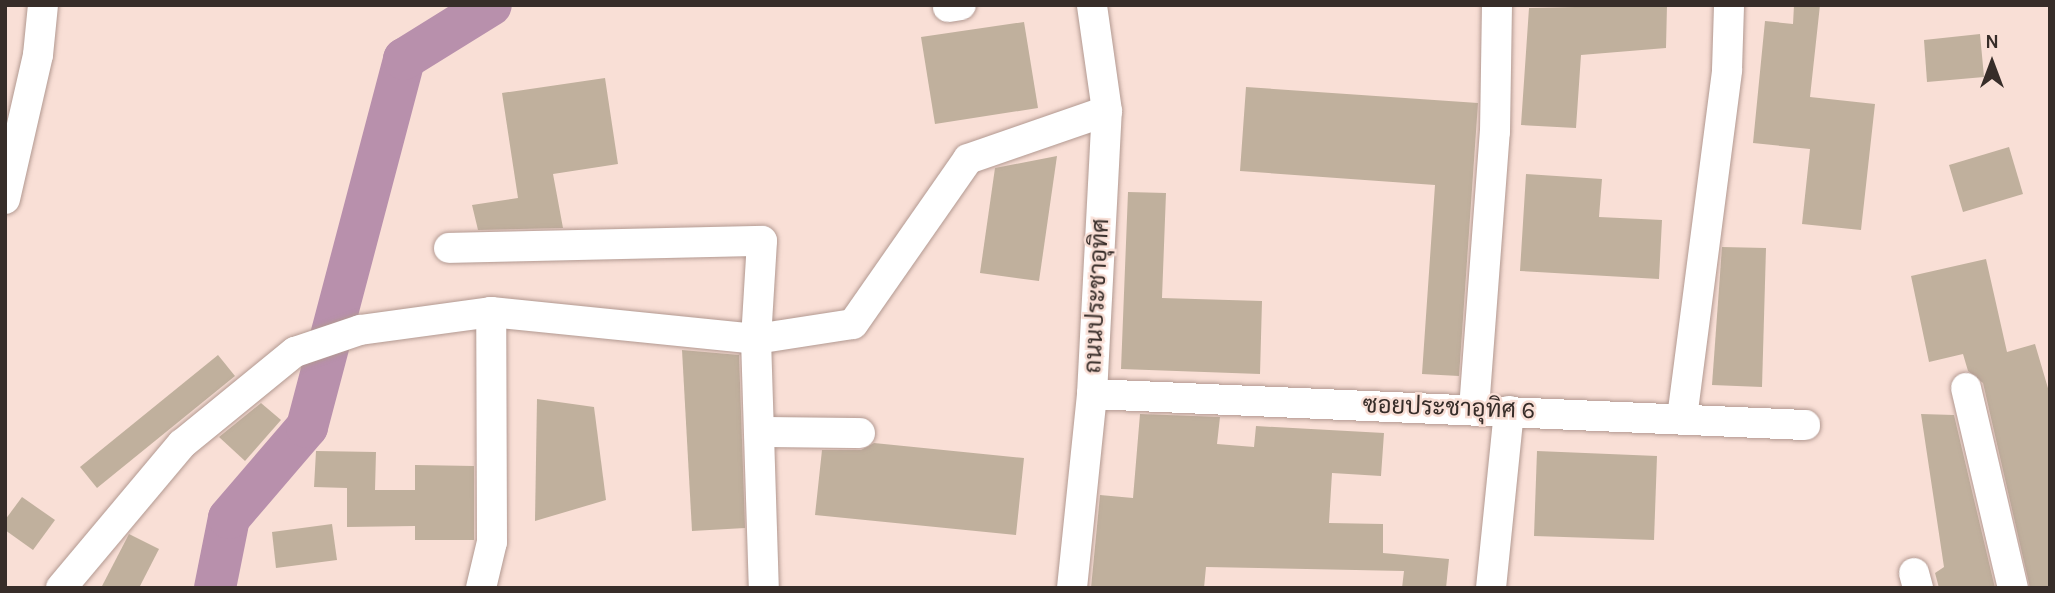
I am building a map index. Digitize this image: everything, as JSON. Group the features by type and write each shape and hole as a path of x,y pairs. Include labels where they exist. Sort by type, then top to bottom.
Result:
{"street":[{"path":"5,199 38,55 43,5"},
{"name":"ถนนประชาอุทิศ","path":"1072,588 1092,394 1107,111 1092,5"},
{"path":"1474,409 1495,132 1497,5"},
{"path":"1682,418 1727,70 1729,5"},
{"path":"61,588 182,444 295,352 360,330 491,312 756,339 853,324 968,159 1107,111"},
{"path":"449,248 762,241 756,339 764,588"},
{"path":"481,588 492,542 491,312"},
{"path":"1966,388 2013,588"},
{"name":"ซอยประชาอุทิศ 6","path":"1092,394 1805,425"},
{"path":"1491,588 1509,411"},
{"path":"761,432 860,433"}],"building":[{"path":"1667,5 1666,48 1581,55 1576,128 1521,125 1529,8"},
{"path":"1794,5 1820,5 1810,97 1875,104 1861,230 1802,224 1810,149 1753,143 1765,21 1793,24"},
{"path":"1024,22 1038,108 935,124 921,37"},
{"path":"1980,34 1984,77 1927,82 1924,40"},
{"path":"605,78 618,164 553,174 563,228 478,230 472,205 518,198 502,93"},
{"path":"1246,87 1478,103 1459,376 1422,374 1435,185 1240,171"},
{"path":"2009,147 2023,194 1963,212 1949,165"},
{"path":"1057,156 1039,281 980,273 995,168"},
{"path":"1526,174 1602,179 1599,217 1662,220 1659,279 1520,271"},
{"path":"1128,192 1166,193 1162,298 1262,301 1260,374 1121,369"},
{"path":"1722,247 1766,248 1762,387 1712,385"},
{"path":"1986,259 2007,352 2035,344 2050,395 2050,588 2030,588 1983,383 1968,371 1963,354 1929,362 1911,276"},
{"path":"682,350 739,355 745,528 692,531"},
{"path":"218,355 235,376 97,488 80,467"},
{"path":"537,399 594,407 606,500 535,521"},
{"path":"261,403 281,420 245,461 219,437"},
{"path":"1140,414 1220,417 1217,444 1254,447 1256,426 1384,433 1381,476 1332,473 1329,523 1383,524 1383,553 1449,559 1446,588 1402,588 1404,571 1206,567 1204,588 1091,588 1100,495 1133,498"},
{"path":"1921,414 1954,415 1995,588 1939,588 1935,573 1944,567"},
{"path":"874,443 1024,458 1016,535 815,515 822,450 861,450"},
{"path":"316,451 376,452 375,490 415,490 415,465 474,466 474,540 415,540 415,526 347,527 347,488 314,487"},
{"path":"1537,451 1657,456 1654,540 1534,536"},
{"path":"22,497 55,520 33,550 5,530 5,520"},
{"path":"332,524 337,560 276,568 272,532"},
{"path":"129,534 159,549 139,588 101,588"}],"waterway":[{"path":"215,588 229,518 307,427 404,59 491,5"}]}
